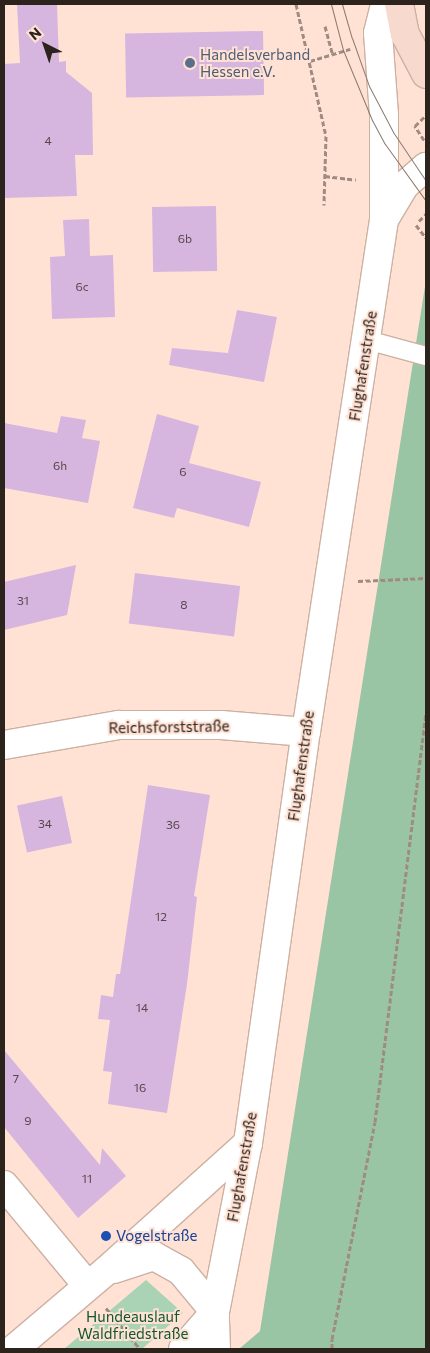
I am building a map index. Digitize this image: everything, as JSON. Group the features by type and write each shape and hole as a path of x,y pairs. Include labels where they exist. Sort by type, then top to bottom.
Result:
{"main road":[{"path":"399,4 405,34 412,51 426,74"}],"street":[{"name":"Flughafenstraße","path":"216,1349 215,1312 248,1143 306,732 384,220 384,115 378,33 384,4"},
{"name":"Flughafenstraße","path":"384,220 406,185 426,167"},
{"name":"Reichsforststraße","path":"4,745 119,725 221,725 306,732"},
{"path":"14,1349 97,1279 248,1143"},
{"path":"4,1185 97,1279"},
{"path":"97,1279 154,1256 181,1271 215,1312 183,1349"}],"lane":[{"path":"367,340 426,356"}],"path":[{"path":"296,4 326,136 324,204"},
{"path":"325,26 332,53"},
{"path":"310,61 355,47"},
{"path":"426,115 416,126 426,145"},
{"path":"325,176 365,180"},
{"path":"416,225 426,238"},
{"path":"330,582 426,578"},
{"path":"332,1349 332,1338 375,1122 426,714"},
{"path":"97,1279 140,1349"}],"green space":[{"path":"426,280 426,1349 239,1349 260,1331"},
{"name":"Hundeauslauf Waldfriedstraße","path":"146,1280 183,1313 142,1349 64,1349"}],"building":[{"path":"17,4 57,4 59,62 66,61 66,72 92,93 93,155 75,155 77,196 4,198 4,64 20,63"},
{"path":"263,31 264,95 126,97 125,33"},
{"path":"216,206 217,271 153,272 152,207"},
{"path":"89,219 90,256 113,255 115,317 52,319 50,257 65,256 63,220"},
{"path":"237,310 277,317 264,382 169,365 172,348 228,353"},
{"path":"157,414 199,426 189,463 261,482 249,527 177,508 174,518 133,508"},
{"path":"61,416 86,420 82,438 100,441 88,503 4,488 4,423 57,433"},
{"path":"76,565 67,615 4,630 4,582"},
{"path":"135,573 240,586 234,637 129,624"},
{"path":"148,785 210,795 194,896 197,897 187,984 167,1113 108,1104 112,1072 103,1071 110,1020 98,1019 101,995 113,997 116,974 120,974"},
{"path":"62,796 72,843 27,853 17,806"},
{"path":"4,1050 100,1165 102,1148 126,1176 78,1218 4,1127"}],"tram line":[{"path":"331,4 343,50 372,120 385,144 426,201"},
{"path":"342,4 369,86 393,132 426,181"}],"place":[{"name":"Handelsverband Hessen e.V.","path":"190,63"},
{"name":"Vogelstraße","path":"106,1236"}]}
